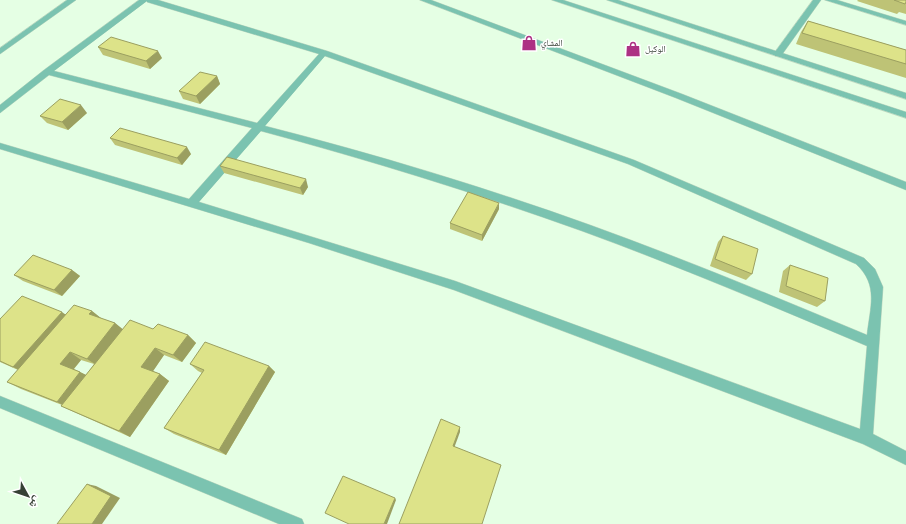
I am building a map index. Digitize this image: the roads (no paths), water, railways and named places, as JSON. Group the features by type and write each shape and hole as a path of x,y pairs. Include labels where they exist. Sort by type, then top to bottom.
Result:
{"street":[{"path":"0,52 72,0"},
{"path":"0,110 47,72 144,0"},
{"path":"150,0 324,53 631,162 860,262 872,273 877,287 866,438"},
{"path":"424,0 679,96 906,186"},
{"path":"556,0 906,115"},
{"path":"611,0 906,96"},
{"path":"778,54 817,0"},
{"path":"829,0 906,23"},
{"path":"191,204 324,53"},
{"path":"47,72 260,126 488,194 602,233 722,279 873,343"},
{"path":"0,146 455,286 866,438 906,458"},
{"path":"0,402 297,524"}],"place":[{"name":"المشاي","path":"529,43"},
{"name":"الوكيل","path":"633,49"}]}
